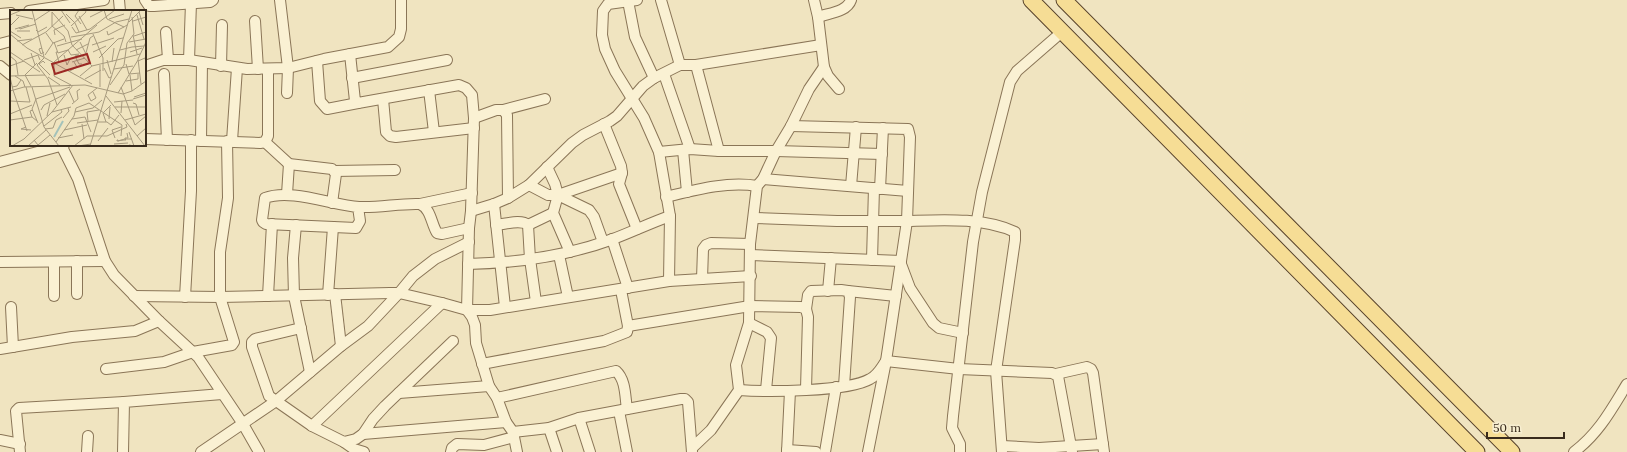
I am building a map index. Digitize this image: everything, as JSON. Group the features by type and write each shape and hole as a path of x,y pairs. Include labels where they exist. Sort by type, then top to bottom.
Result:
{"main road":[{"path":"1032,0 1478,452"},
{"path":"1064,0 1512,452"}],"street":[{"path":"32,10 51,4 104,0"},
{"path":"119,0 120,10"},
{"path":"145,0 149,6 185,2 210,2 213,0"},
{"path":"280,0 288,68 287,93"},
{"path":"146,66 163,60 189,60 237,68 288,68 388,47 399,37 401,29 401,0"},
{"path":"661,0 680,65"},
{"path":"814,0 818,17 824,67 828,76 838,89"},
{"path":"818,17 849,6 851,0"},
{"path":"654,78 636,37 632,1 608,4 604,10 602,35 605,49 615,71 644,118 659,152 670,216 669,281"},
{"path":"185,2 189,60"},
{"path":"0,14 10,13"},
{"path":"255,21 263,69 268,136 265,142"},
{"path":"221,66 222,25"},
{"path":"960,452 960,444 952,428 973,242 984,184 1010,82 1017,71 1063,31"},
{"path":"166,32 168,60"},
{"path":"0,44 10,41"},
{"path":"471,211 508,198 529,185 572,142 617,116 643,86 654,78 680,65 696,65 821,45"},
{"path":"350,54 355,100 358,103"},
{"path":"352,78 447,60"},
{"path":"317,61 320,101 327,109 429,90 443,86 459,85 466,88 472,95 474,128 467,310 475,325 476,342 489,386 497,398 506,422 513,435 516,452"},
{"path":"185,297 191,191 202,62"},
{"path":"696,65 719,151"},
{"path":"0,66 10,74"},
{"path":"692,450 711,430 739,390 736,365 749,323 751,276 750,244 760,182 791,126 809,89 824,67"},
{"path":"106,369 164,362 193,352 232,344 234,342 220,298 220,252 228,198 229,141 237,68"},
{"path":"164,74 167,140"},
{"path":"664,74 687,150 687,192"},
{"path":"429,90 434,132"},
{"path":"383,99 386,132 390,136 396,137 474,128"},
{"path":"474,118 496,110 503,110 545,99"},
{"path":"503,110 507,115 508,198"},
{"path":"604,124 621,166 622,173 619,184 637,229"},
{"path":"791,126 856,127 908,130 910,137 907,221 896,296 887,342 886,361 868,452"},
{"path":"851,186 856,127"},
{"path":"872,260 873,222 882,154 883,128"},
{"path":"146,139 265,142"},
{"path":"265,142 289,164 332,168 336,174 332,202"},
{"path":"0,162 58,146"},
{"path":"62,146 78,179 105,261 114,275 134,296 198,357 243,424 259,452"},
{"path":"659,152 687,150 882,154"},
{"path":"287,194 289,164"},
{"path":"547,167 555,184 558,195 553,213 570,252"},
{"path":"334,171 395,170"},
{"path":"529,185 548,195 558,195 622,173"},
{"path":"666,197 687,192 760,182 851,186 908,191"},
{"path":"358,207 360,221 356,228 266,224 262,220 265,198 287,194 358,207 380,207 420,204 472,193"},
{"path":"482,364 604,341 627,332 628,326 625,289 608,241 589,210 558,195"},
{"path":"420,204 428,210 433,227 437,233 442,234 469,228"},
{"path":"494,204 505,307"},
{"path":"528,225 553,213"},
{"path":"468,264 500,264 570,252 608,241 670,216"},
{"path":"754,218 873,222 977,222 1008,229 1014,232 1015,240 996,371 1002,449 1104,448 1093,373 1091,369 1087,367 1056,374 996,371 886,361"},
{"path":"496,225 518,222 526,223 528,225"},
{"path":"268,296 272,224"},
{"path":"296,225 293,258 294,296 310,372"},
{"path":"528,225 530,259 536,302"},
{"path":"333,227 332,294 341,346"},
{"path":"201,452 276,401 341,346 368,326 414,276 435,259 469,242"},
{"path":"702,279 703,249 706,245 711,243 750,244"},
{"path":"559,254 568,297"},
{"path":"750,255 901,262"},
{"path":"828,290 831,258"},
{"path":"77,261 77,294"},
{"path":"0,262 105,261"},
{"path":"54,262 54,296"},
{"path":"901,262 910,288 932,323 939,328 963,333"},
{"path":"134,296 220,298 399,293 467,310 490,310 669,281 751,276"},
{"path":"806,389 808,317 806,309 808,295 811,292 828,290 896,296"},
{"path":"825,452 840,387 850,297 848,291"},
{"path":"312,426 442,303"},
{"path":"628,326 750,306 801,306 806,309"},
{"path":"10,307 13,347"},
{"path":"0,349 72,337 136,331 159,321"},
{"path":"749,323 767,332 771,338 766,390"},
{"path":"301,328 255,339 252,342 252,347 269,396 312,426 344,442 354,449 364,452"},
{"path":"344,442 356,439 363,434 373,419 453,341"},
{"path":"739,390 790,391 859,384 878,373 886,361"},
{"path":"497,398 616,371 622,380 627,452"},
{"path":"1056,374 1058,376 1072,449"},
{"path":"1574,452 1586,443 1603,424 1627,384"},
{"path":"399,393 489,386"},
{"path":"790,391 787,451 816,452"},
{"path":"0,440 20,448 16,411 19,408 124,402 222,394"},
{"path":"451,452 452,448 457,444 484,449 513,435 549,428 579,418 681,399 685,399 688,402 692,450"},
{"path":"123,452 124,402"},
{"path":"579,418 590,452"},
{"path":"363,434 506,422"},
{"path":"549,428 557,452"},
{"path":"87,452 88,436"}]}
